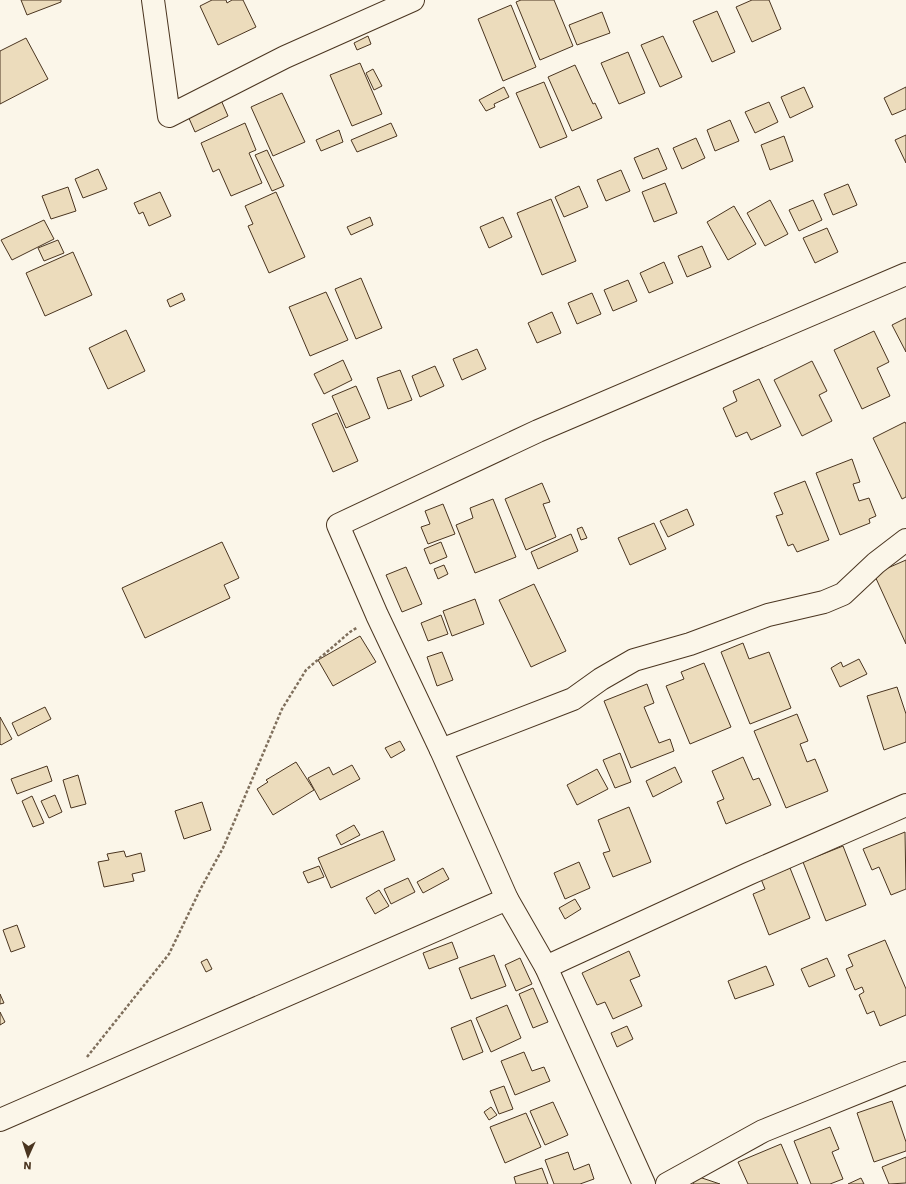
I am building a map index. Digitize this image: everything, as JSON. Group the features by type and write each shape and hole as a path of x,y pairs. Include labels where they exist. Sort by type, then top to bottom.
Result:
{"street":[{"path":"153,0 169,116 285,57 413,0"},
{"path":"644,1184 546,967 507,899 442,750 377,615 338,525 538,431 906,274"},
{"path":"442,750 573,699 601,679 634,660 690,644 768,614 824,602 843,594 876,563 906,540"},
{"path":"546,967 748,874 906,805"},
{"path":"0,1120 507,899"},
{"path":"667,1184 763,1131 906,1073"}],"path":[{"path":"86,1058 169,954 201,888 223,848 282,709 306,670 350,632 377,615"}],"building":[{"path":"21,0 61,0 61,2 27,15"},
{"path":"212,0 226,0 227,3 232,0 243,0 256,27 218,45 200,6"},
{"path":"521,0 554,0 573,46 540,60 516,2"},
{"path":"752,0 769,0 781,29 752,42 736,7"},
{"path":"511,5 536,67 503,81 478,19"},
{"path":"717,11 735,52 712,62 693,21"},
{"path":"602,12 610,33 577,45 569,25"},
{"path":"368,36 371,44 357,50 354,43"},
{"path":"663,36 682,77 660,87 641,45"},
{"path":"26,38 48,79 0,104 0,51"},
{"path":"628,52 645,93 619,104 601,63"},
{"path":"360,63 382,114 352,126 330,75"},
{"path":"575,65 593,104 595,103 602,118 572,131 548,77"},
{"path":"373,69 382,86 374,90 366,73"},
{"path":"544,82 567,137 540,148 516,93"},
{"path":"504,87 509,97 494,104 495,107 486,111 479,100"},
{"path":"804,87 813,107 790,118 781,97"},
{"path":"906,87 906,109 892,115 884,98"},
{"path":"282,93 305,142 273,156 251,107"},
{"path":"221,100 228,116 195,132 188,116"},
{"path":"769,102 778,122 755,133 745,112"},
{"path":"730,120 739,141 715,151 707,130"},
{"path":"245,123 256,150 249,153 262,183 231,196 219,169 213,172 201,143"},
{"path":"391,123 397,136 357,152 351,140"},
{"path":"339,130 343,142 321,151 316,140"},
{"path":"906,135 906,163 895,140"},
{"path":"784,136 793,161 770,170 761,145"},
{"path":"696,138 705,158 682,169 673,148"},
{"path":"658,148 667,169 643,179 634,158"},
{"path":"267,150 284,186 272,191 255,155"},
{"path":"98,169 107,189 83,198 75,179"},
{"path":"621,170 630,191 606,201 597,180"},
{"path":"665,183 677,213 654,222 642,192"},
{"path":"848,184 857,205 833,215 824,194"},
{"path":"579,186 588,207 564,217 555,197"},
{"path":"68,187 76,211 51,219 42,196"},
{"path":"160,192 171,216 149,226 143,212 139,214 134,203"},
{"path":"276,192 305,257 269,273 248,226 253,224 245,206"},
{"path":"551,199 576,261 542,275 517,213"},
{"path":"770,200 788,234 765,246 747,213"},
{"path":"813,200 822,220 799,231 789,210"},
{"path":"734,206 756,244 728,260 707,222"},
{"path":"370,217 373,225 351,235 347,227"},
{"path":"503,217 512,237 489,248 480,227"},
{"path":"44,220 54,239 12,260 1,240"},
{"path":"827,228 838,252 815,263 803,238"},
{"path":"58,240 64,253 44,261 38,248"},
{"path":"702,246 711,267 687,277 678,256"},
{"path":"73,252 92,295 45,316 26,273"},
{"path":"664,262 673,283 649,293 640,273"},
{"path":"361,278 382,328 356,339 335,289"},
{"path":"628,280 637,301 613,311 604,290"},
{"path":"326,292 348,340 310,356 289,307"},
{"path":"182,293 185,300 170,307 167,300"},
{"path":"592,293 601,314 577,324 568,303"},
{"path":"552,312 561,333 537,343 528,323"},
{"path":"906,318 906,352 892,325"},
{"path":"126,330 145,371 108,389 89,348"},
{"path":"874,331 889,362 877,368 890,396 862,409 834,350"},
{"path":"477,349 486,369 462,380 453,359"},
{"path":"343,360 352,380 324,394 314,374"},
{"path":"812,361 827,391 819,395 832,421 802,436 774,380"},
{"path":"435,366 444,386 420,397 412,376"},
{"path":"400,370 412,400 388,409 377,378"},
{"path":"759,379 781,426 751,440 747,432 736,437 723,408 737,401 733,391"},
{"path":"356,386 370,418 346,428 332,396"},
{"path":"337,413 358,461 333,472 312,424"},
{"path":"905,422 906,497 902,499 873,438"},
{"path":"852,459 860,482 853,484 859,501 869,498 876,516 869,519 870,523 840,535 816,473"},
{"path":"805,481 829,540 797,552 793,544 788,546 776,516 783,514 774,493"},
{"path":"542,483 550,502 543,504 556,537 526,550 505,499"},
{"path":"493,499 516,557 475,573 456,525 473,518 470,508"},
{"path":"443,504 455,534 428,544 421,527 430,524 425,511"},
{"path":"687,509 694,525 668,537 660,521"},
{"path":"654,523 666,549 630,565 618,538"},
{"path":"582,527 587,538 581,540 577,529"},
{"path":"571,534 578,551 538,569 531,552"},
{"path":"222,542 239,578 224,585 230,598 145,638 122,588"},
{"path":"441,542 447,557 430,564 424,549"},
{"path":"906,560 906,644 874,574"},
{"path":"444,565 448,574 438,579 434,569"},
{"path":"406,567 422,604 402,612 386,575"},
{"path":"534,584 566,651 531,667 499,600"},
{"path":"475,599 484,624 452,636 443,611"},
{"path":"441,615 448,634 428,641 421,623"},
{"path":"360,636 376,662 333,686 318,660"},
{"path":"743,643 749,659 769,652 791,708 750,724 721,652"},
{"path":"442,652 453,680 437,686 427,657"},
{"path":"859,659 867,674 840,687 831,668 841,662 843,667"},
{"path":"704,663 731,727 690,744 666,686 684,679 681,672"},
{"path":"647,684 654,703 644,707 659,743 670,739 674,751 631,768 604,701"},
{"path":"897,687 906,714 906,742 884,750 867,696"},
{"path":"45,707 51,719 18,736 12,723"},
{"path":"797,714 808,741 800,744 807,762 815,759 828,791 786,808 754,731"},
{"path":"0,717 12,739 1,745 0,744"},
{"path":"400,741 405,750 391,758 385,748"},
{"path":"620,753 631,782 615,788 603,760"},
{"path":"743,757 753,780 759,778 771,805 726,824 717,802 724,799 712,771"},
{"path":"296,762 314,790 273,815 257,789 268,782 266,780"},
{"path":"352,765 360,779 320,800 308,778 329,767 333,775"},
{"path":"47,766 52,781 17,794 11,779"},
{"path":"675,767 682,782 653,797 646,781"},
{"path":"597,769 608,789 577,805 567,785"},
{"path":"78,775 86,804 71,808 63,780"},
{"path":"55,795 62,812 49,818 41,801"},
{"path":"32,796 44,823 33,827 22,801"},
{"path":"202,802 211,830 184,839 175,811"},
{"path":"629,807 651,862 613,877 603,853 610,851 598,820"},
{"path":"354,825 360,835 341,845 336,835"},
{"path":"383,831 395,860 331,888 318,858"},
{"path":"905,832 906,889 891,895 879,867 872,870 863,849"},
{"path":"843,846 866,905 826,921 803,862"},
{"path":"124,851 126,857 141,853 145,871 132,874 134,881 104,887 98,862 109,860 107,854"},
{"path":"579,862 590,888 565,899 554,873"},
{"path":"319,866 324,877 308,883 303,872"},
{"path":"443,868 449,879 423,893 417,882"},
{"path":"790,868 810,918 769,935 753,894 765,889 761,879"},
{"path":"408,878 415,892 391,904 384,889"},
{"path":"379,890 389,906 375,914 366,898"},
{"path":"575,899 581,909 565,919 559,908"},
{"path":"17,925 25,947 11,952 3,930"},
{"path":"885,940 906,989 906,1015 880,1026 874,1011 867,1014 859,995 864,992 862,987 855,990 846,969 853,966 848,955"},
{"path":"452,942 458,958 429,969 423,953"},
{"path":"629,951 640,976 630,980 642,1006 613,1019 605,1002 597,1005 582,973"},
{"path":"494,955 506,986 471,999 459,968"},
{"path":"520,958 532,984 516,991 505,965"},
{"path":"827,958 835,976 809,987 801,969"},
{"path":"207,959 212,969 206,972 201,962"},
{"path":"766,966 774,985 735,999 728,981"},
{"path":"533,988 548,1022 533,1028 519,994"},
{"path":"0,994 4,1003 0,1004"},
{"path":"507,1005 521,1038 491,1052 476,1018"},
{"path":"0,1012 5,1022 0,1025"},
{"path":"471,1020 483,1052 463,1060 451,1028"},
{"path":"627,1026 633,1039 617,1047 611,1033"},
{"path":"524,1052 532,1071 544,1067 550,1081 515,1095 501,1061"},
{"path":"504,1086 513,1109 499,1114 490,1091"},
{"path":"892,1101 906,1142 906,1151 874,1162 857,1113"},
{"path":"553,1102 568,1135 545,1145 530,1111"},
{"path":"491,1107 497,1115 489,1120 484,1112"},
{"path":"526,1113 541,1147 505,1163 490,1127"},
{"path":"830,1127 839,1149 832,1152 843,1179 830,1184 811,1184 794,1141"},
{"path":"781,1144 798,1184 748,1184 738,1162"},
{"path":"568,1152 574,1170 589,1164 594,1179 580,1184 554,1184 545,1160"},
{"path":"906,1157 906,1183 889,1184 882,1167"},
{"path":"542,1168 548,1184 516,1184 514,1177"},
{"path":"696,1176 720,1184 693,1184"},
{"path":"861,1178 864,1184 848,1184"}]}
